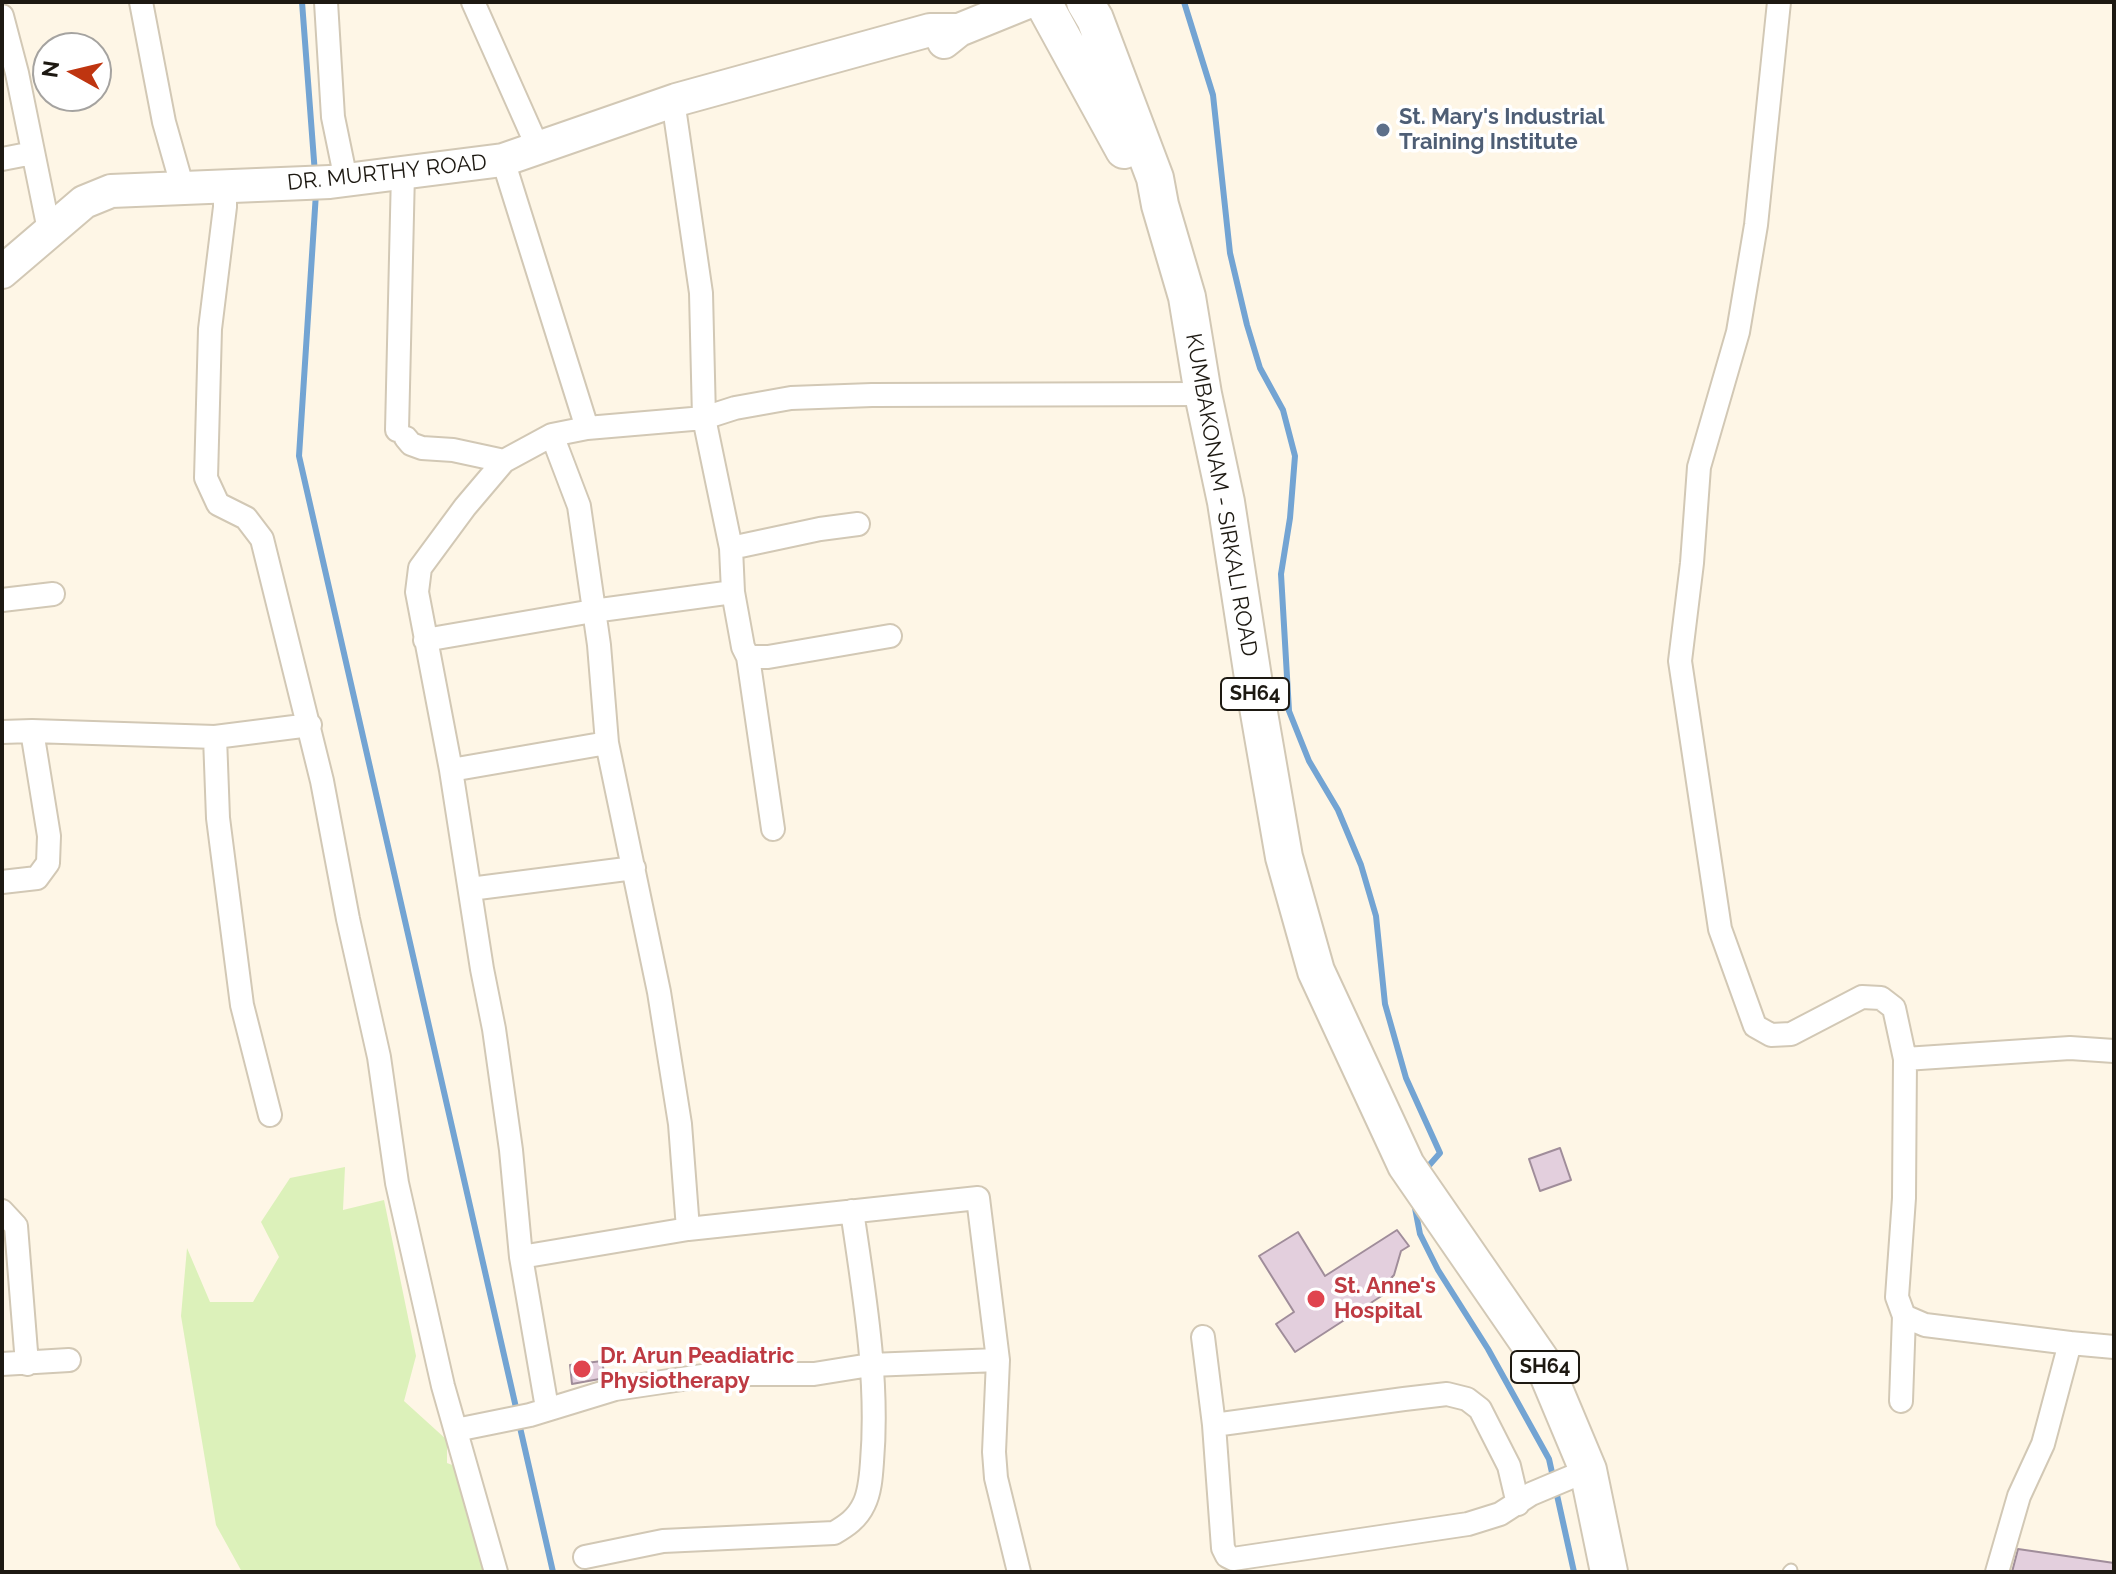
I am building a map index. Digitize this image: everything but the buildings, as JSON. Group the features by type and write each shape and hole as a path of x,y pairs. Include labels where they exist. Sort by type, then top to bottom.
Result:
{"main road":[{"name":"DR. MURTHY ROAD","path":"593,128 736,103 931,52 959,30 1028,2"},
{"name":"KUMBAKONAM - SIRKALI ROAD","path":"1043,2 1143,184 1160,205"},
{"name":"KUMBAKONAM - SIRKALI ROAD","path":"1085,2 1095,19 1155,178 1187,297 1203,394 1226,502 1284,857 1316,971 1414,1177 1544,1365 1574,1476 1609,1572"},
{"name":"DR. MURTHY ROAD","path":"2,272 54,228 121,211 180,189 338,181 503,160 676,100 930,30 959,30"}],"street":[{"path":"141,2 180,189"},
{"path":"326,2 338,181"},
{"path":"473,2 538,148"},
{"path":"1779,2 1756,225 1738,332 1699,467 1680,661 1720,929 1755,1026 1771,1035 1791,1034 1862,997 1881,998 1894,1008 1905,1059 1904,1198 1897,1297 1904,1316 1901,1401"},
{"path":"3,25 54,228"},
{"path":"675,114 701,293 704,418 731,548 733,592 743,647 748,657 773,829"},
{"path":"2,159 33,153"},
{"path":"503,160 587,428"},
{"path":"403,172 402,434 411,444 422,448 453,450 504,461"},
{"path":"225,187 210,329 206,478 218,504 246,518 262,539 310,725 379,1057 397,1183 443,1386 496,1572"},
{"path":"539,1412 511,1150 494,1029 451,770 417,592 420,568 504,461 552,435 587,428 704,418 735,408 791,398 1203,394"},
{"path":"552,435 579,506 599,645 607,743 634,868 680,1124 688,1229"},
{"path":"731,548 858,524"},
{"path":"425,640 593,611 733,592"},
{"path":"2,600 53,594"},
{"path":"748,657 768,657 890,636"},
{"path":"2,732 215,737 310,725"},
{"path":"2,882 37,878 48,863 49,836 32,731"},
{"path":"215,737 218,818 242,1005 270,1115"},
{"path":"451,770 607,743"},
{"path":"470,889 634,868"},
{"path":"1905,1059 2070,1048 2114,1051"},
{"path":"521,1257 688,1229 978,1198 998,1360 994,1452 996,1478 1019,1572"},
{"path":"2,1211 16,1226 27,1364"},
{"path":"585,1557 663,1541 834,1533 852,1522 865,1504 874,1436 864,1288 852,1211"},
{"path":"1904,1316 1925,1325 2114,1347"},
{"path":"1203,1337 1214,1425 1223,1548 1227,1556 1233,1559 1468,1524 1500,1514 1574,1476"},
{"path":"1997,1572 2019,1496 2043,1444 2070,1343"},
{"path":"2,1364 69,1360"},
{"path":"456,1430 539,1412 615,1389 716,1374 814,1374 870,1365 998,1360"},
{"path":"1214,1425 1447,1394 1467,1399 1480,1409 1525,1499"}],"green space":[{"path":"345,1167 343,1210 384,1200 416,1356 404,1401 447,1440 447,1463 463,1469 490,1572 242,1572 216,1525 181,1316 187,1248 210,1302 253,1302 279,1257 261,1222 290,1178"}],"waterway":[{"path":"302,2 315,174"},
{"path":"1184,2 1213,95 1230,253 1247,325 1260,368 1283,410 1295,456 1281,574 1289,711 1309,761 1338,810 1361,865 1376,916 1385,1004 1406,1078 1440,1153 1425,1170"},
{"path":"316,193 299,456 517,1412"},
{"path":"1414,1203 1420,1234 1438,1270 1488,1349 1549,1459 1574,1572"},
{"path":"519,1423 553,1572"}],"place":[{"name":"St. Mary's Industrial Training Institute","path":"1383,130"},
{"name":"St. Anne's Hospital","path":"1316,1299"},
{"name":"Dr. Arun Peadiatric Physiotherapy","path":"582,1369"}]}
